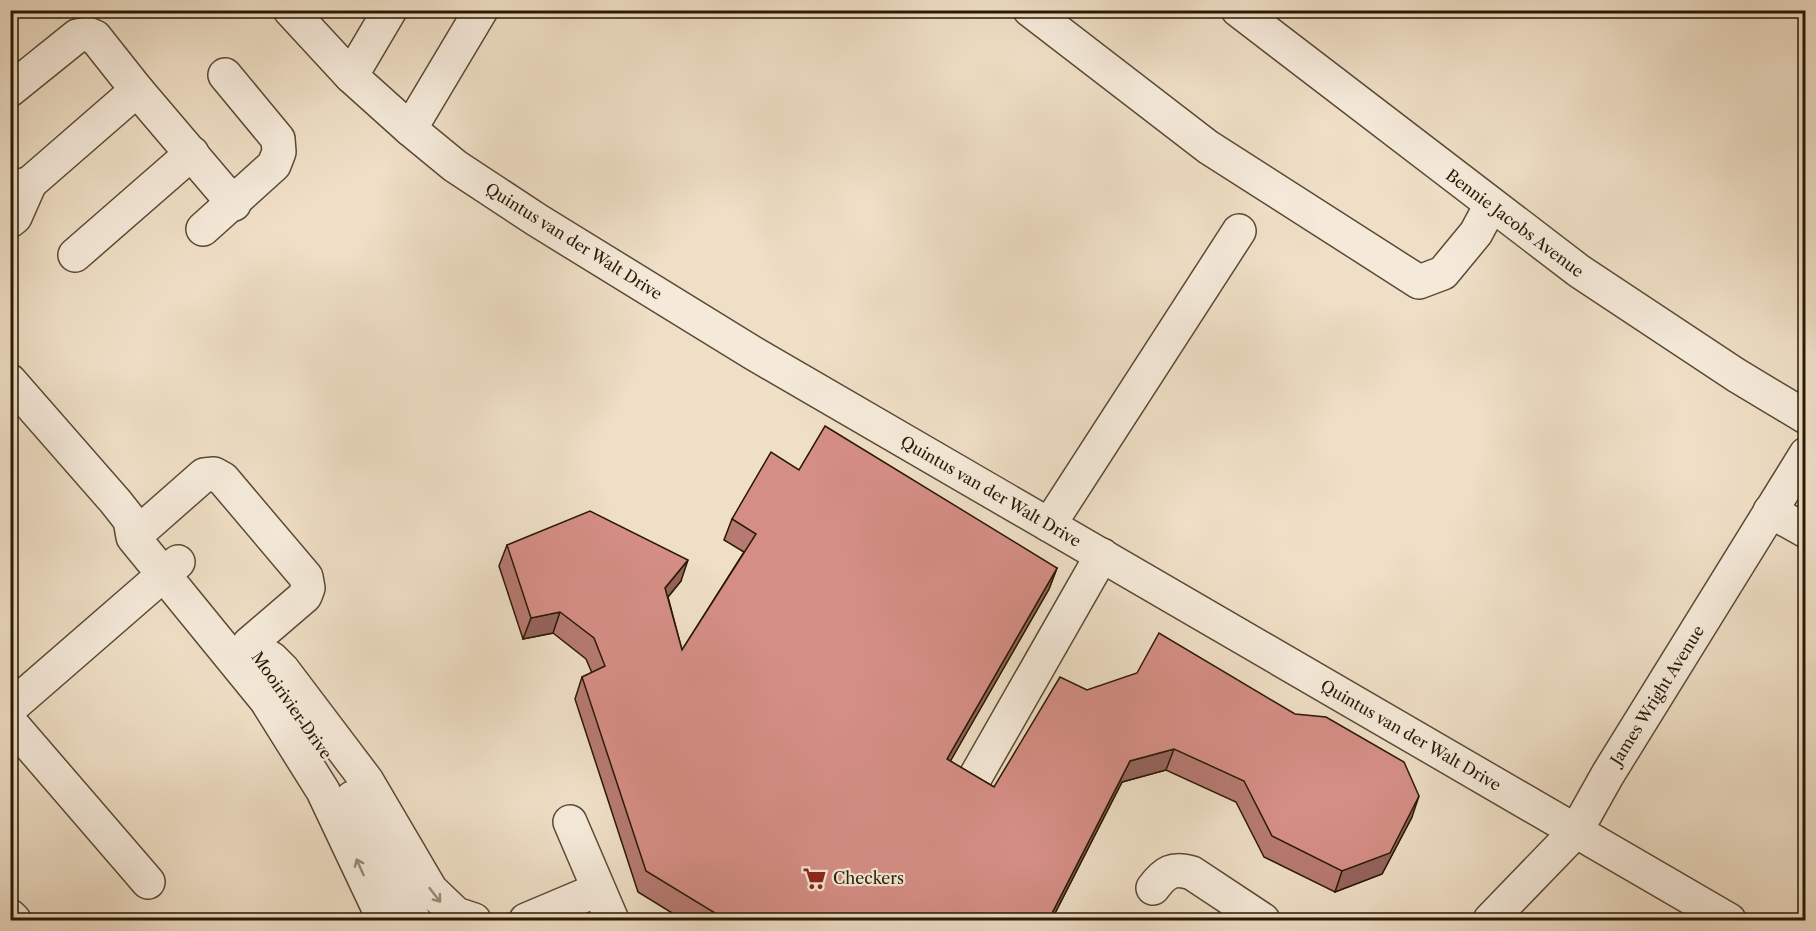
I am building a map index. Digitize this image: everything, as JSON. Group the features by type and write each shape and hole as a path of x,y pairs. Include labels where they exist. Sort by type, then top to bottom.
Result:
{"street":[{"name":"Quintus van der Walt Drive","path":"290,10 351,76 410,129 455,166 537,220 753,353 1729,921"},
{"path":"351,76 390,10"},
{"path":"410,129 481,10"},
{"path":"1030,10 1208,147 1419,282 1443,273 1476,233 1491,205"},
{"name":"Bennie Jacobs Avenue","path":"1238,10 1578,271 1736,375 1806,417"},
{"path":"10,90 77,36 88,34 94,37 234,204"},
{"path":"204,230 274,165 279,152 278,139 225,75"},
{"path":"10,221 15,217 20,186 137,90"},
{"path":"75,255 192,153"},
{"path":"1049,525 1239,231"},
{"name":"Mooirivier Drive","path":"10,381 138,523 133,537 170,568 250,646 337,770 414,921"},
{"name":"James Wright Avenue","path":"1490,921 1576,831 1608,774 1806,454"},
{"path":"138,523 204,475 214,474 223,479 306,577 308,588 305,596 250,646 272,659 283,670 354,764 431,890 456,914 474,921"},
{"path":"1770,511 1806,531"},
{"path":"969,788 1102,555"},
{"path":"10,708 170,568"},
{"name":"Mooirivier Drive","path":"170,568 266,700 323,791 384,921"},
{"path":"10,722 148,882"},
{"path":"570,822 612,921"},
{"path":"1153,888 1162,875 1172,870 1182,869 1192,873 1263,921"},
{"path":"526,921 597,890"},
{"path":"10,916 14,921"}],"building":[{"path":"825,426 1057,568 947,759 994,787 1060,677 1087,690 1137,673 1159,633 1295,714 1326,717 1404,762 1419,796 1390,853 1342,871 1272,836 1244,781 1174,749 1130,761 1048,921 728,921 646,871 582,677 605,666 594,638 560,612 531,618 507,545 590,511 688,560 665,588 682,650 756,534 732,519 771,452 799,470"}],"place":[{"name":"Checkers","path":"815,878"}]}
